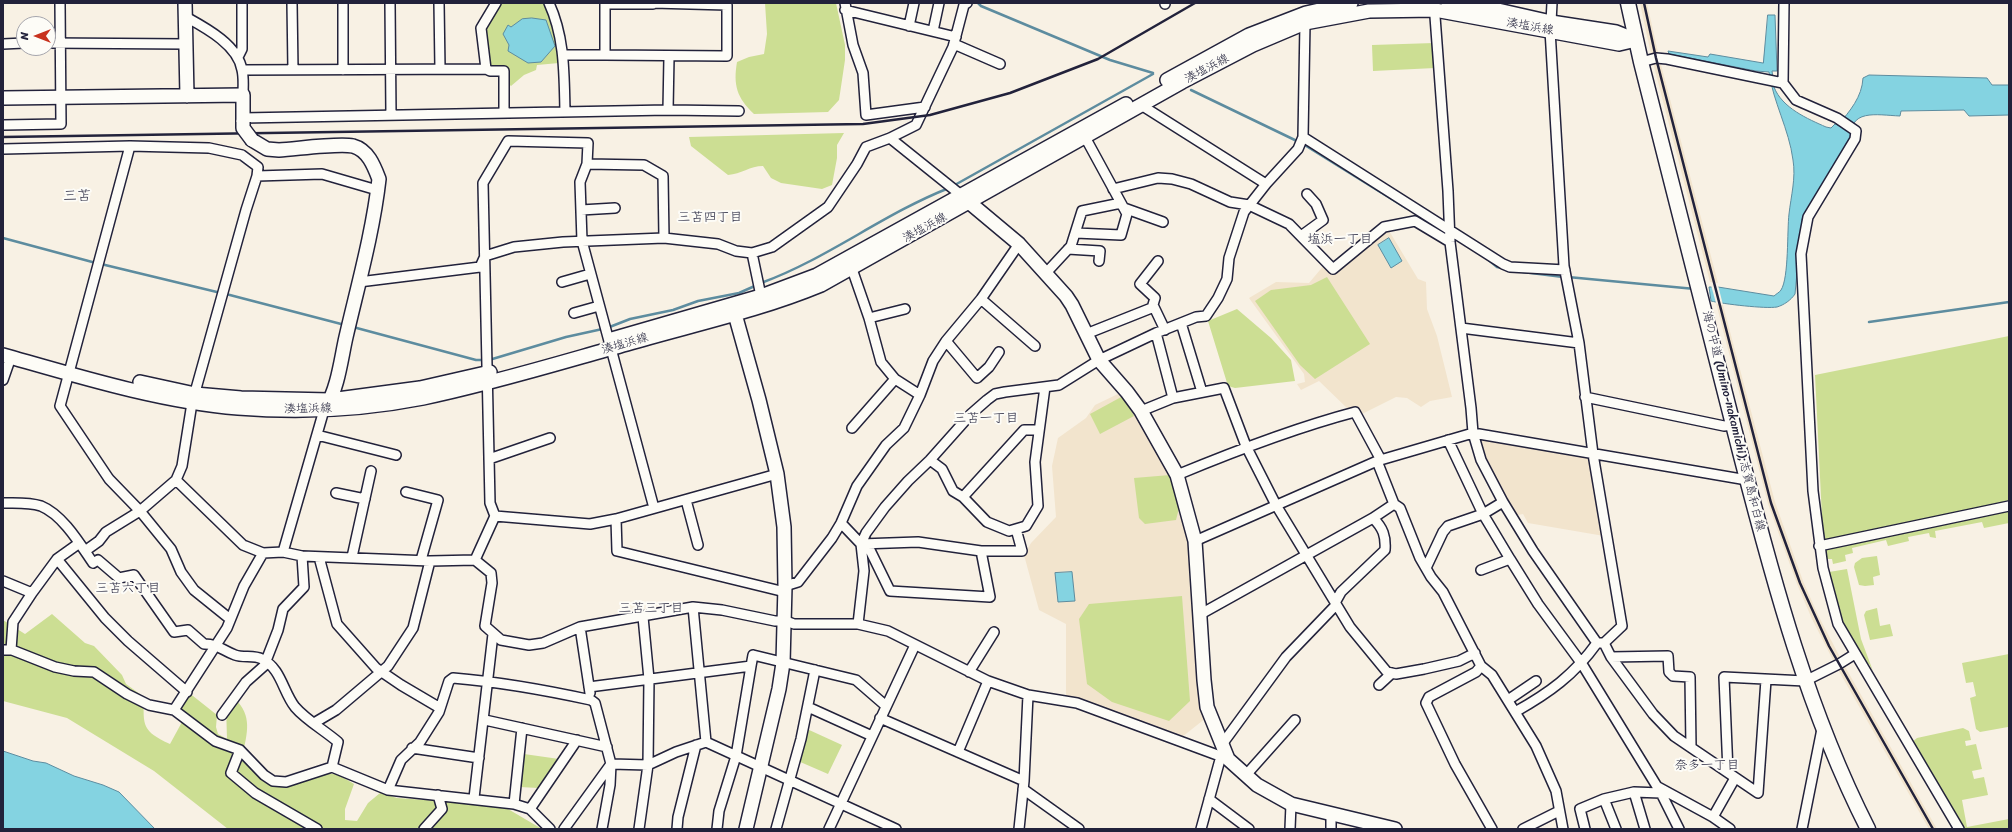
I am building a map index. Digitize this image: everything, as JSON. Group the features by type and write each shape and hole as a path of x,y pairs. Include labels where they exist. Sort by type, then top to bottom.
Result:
{"main road":[{"path":"185,3 187,96"},
{"name":"湊塩浜線","path":"7,356 194,398 241,398 327,405 420,388 487,378 734,310 788,298 821,286 1223,48 1262,29 1306,13 1351,3"},
{"name":"湊塩浜線","path":"1448,3 1498,10 1551,26"},
{"name":"海の中道 (Umino-nakamichi);志賀島和白線","path":"1628,3 1641,62 1747,480 1786,623 1805,681 1823,728 1839,768 1868,829"},
{"name":"湊塩浜線","path":"734,310 761,296 817,275 966,199 1085,137 1253,45 1306,13 1434,7 1551,26 1616,32 1636,40"},
{"path":"3,98 243,95 243,128 252,140 267,149 279,150 354,146 367,155 374,165 378,179 377,190 359,282 327,405"},
{"path":"966,199 1019,244 1046,273 1072,305 1098,360 1115,377 1141,411 1177,475 1195,541 1199,615 1207,707 1223,743 1225,758 1257,786 1291,804 1331,815 1395,829"},
{"path":"734,310 777,474 784,527 786,621 783,663 761,769 746,829"},
{"name":"湊塩浜線","path":"3,346 70,369"}],"street":[{"path":"3,125 60,124 62,98 60,3"},
{"path":"238,58 242,49 242,3"},
{"path":"292,3 293,70"},
{"path":"343,3 343,70"},
{"path":"390,3 391,115"},
{"path":"439,3 440,69"},
{"path":"486,69 481,28 496,3"},
{"path":"549,3 554,14 564,55 565,111"},
{"path":"909,26 914,3"},
{"path":"933,31 939,3"},
{"path":"485,256 514,247 664,238 718,244 736,251 752,253 772,247 828,207 857,164 866,147 890,138 916,125 955,41 964,5 967,3"},
{"path":"1515,712 1542,697 1582,664 1601,643 1622,626 1593,454 1578,343 1565,270 1551,26 1552,3"},
{"path":"1784,3 1783,82 1796,100 1837,118 1856,131 1855,139 1808,217 1801,254 1813,490 1820,546 1838,624 1958,829"},
{"path":"564,55 669,57 727,56 727,5 605,4 605,55"},
{"path":"925,107 866,115 863,73 853,45 845,7 909,26 933,31 1000,64"},
{"path":"1434,7 1450,242 1473,433 1481,460 1503,502 1533,551 1653,714 1674,736 1758,793 1766,680"},
{"path":"858,624 864,571 864,544 866,533 885,507 971,414 995,394 1059,385 1098,360 1156,333 1196,317 1206,316 1218,298 1227,279 1229,258 1244,212 1266,184 1298,149 1303,137 1306,13"},
{"path":"186,17 204,26 230,47 238,58 242,70 243,95"},
{"path":"3,44 16,43"},
{"path":"56,43 186,44"},
{"path":"668,110 669,57"},
{"path":"1641,62 1656,58 1667,59 1783,82"},
{"path":"242,70 486,69 490,71 504,71 504,112"},
{"path":"1141,105 1266,184"},
{"path":"243,120 504,112 668,110 739,111"},
{"path":"1076,233 1121,235 1127,214 1085,137"},
{"path":"1303,137 1510,266 1565,270"},
{"path":"890,138 966,199"},
{"path":"476,560 495,516 490,503 483,183 508,141 588,143 587,164 580,182 582,242 654,508"},
{"path":"3,149 130,146 209,148 242,155 258,167 257,176 246,210 194,398 182,466 176,480 140,511 106,532 99,541 85,551"},
{"path":"130,146 60,406 109,479 140,511 171,549 181,572 194,590 230,619"},
{"path":"587,164 644,165 663,176 664,238"},
{"path":"257,176 322,174 377,190"},
{"path":"1113,189 1158,178 1172,179 1191,184 1230,202 1249,205 1289,224 1334,269 1384,226 1415,221 1450,242"},
{"path":"1301,236 1323,220 1316,204 1306,194"},
{"path":"1046,273 1072,246 1082,211 1123,205 1163,222"},
{"path":"581,210 615,208"},
{"path":"616,519 617,551 785,589 798,582 841,523 857,486 886,445 904,428 920,395 932,361 946,341 981,299 1019,244"},
{"path":"1068,249 1100,251 1099,261"},
{"path":"752,253 761,296"},
{"path":"359,282 480,268 485,256"},
{"path":"1152,308 1155,298 1140,284 1158,261"},
{"path":"852,269 869,318 881,362 895,379 920,395"},
{"path":"562,282 590,274"},
{"path":"981,299 1035,346"},
{"path":"574,312 599,306"},
{"path":"1152,308 1154,307 1165,330"},
{"path":"1086,334 1152,308"},
{"path":"869,318 905,309"},
{"path":"1181,323 1202,392"},
{"path":"1461,328 1578,343"},
{"path":"1156,333 1173,398"},
{"path":"946,341 977,378 989,367 999,352"},
{"path":"3,380 7,356"},
{"path":"852,428 895,379"},
{"path":"930,460 942,469 953,490 963,497 987,522 1009,531 1026,526 1038,506 1035,462 1045,388"},
{"path":"1141,411 1173,398 1224,388 1246,446 1276,505 1350,627 1387,672 1396,674 1435,667 1459,661 1475,653"},
{"path":"1585,397 1724,426 1733,425"},
{"path":"283,552 327,405"},
{"path":"1177,475 1246,446 1311,424 1355,412 1379,461 1394,504 1400,508 1420,558 1443,592 1481,666 1492,675 1536,746 1556,791 1563,829"},
{"path":"963,497 1024,430 1039,430"},
{"path":"1195,541 1379,461 1473,433 1747,480"},
{"path":"317,436 396,455"},
{"path":"489,459 550,438"},
{"path":"1448,440 1483,514 1538,604 1582,664 1659,789 1679,829"},
{"path":"352,558 371,471"},
{"path":"495,516 590,524 616,519 777,474"},
{"path":"176,480 243,545 263,553 283,552 302,556 426,561 476,560 491,573 492,583 485,626 501,640 529,645 543,643 580,627 693,607 722,610 775,621 786,621 794,624 858,624 888,631 988,681 1028,696 1077,703 1225,758 1209,799 1201,829"},
{"path":"314,723 336,710 388,666 413,628 438,500 406,492"},
{"path":"336,493 365,499"},
{"path":"686,500 698,545"},
{"path":"1426,568 1448,526 1483,514 1503,502"},
{"path":"3,503 22,503 40,506 65,523 78,544 93,563 98,560 107,570 119,578 134,575 174,632 188,630 204,644 217,645 240,656 261,658 265,661 281,679 295,707 338,742 332,767"},
{"path":"1199,615 1373,518 1394,504"},
{"path":"1820,546 2009,506"},
{"path":"1223,743 1286,657 1336,605 1336,600 1342,592 1385,550 1386,537 1380,525 1373,518"},
{"path":"841,523 864,544 890,592 990,597 981,551"},
{"path":"864,544 918,542 981,551 1022,551 1016,529"},
{"path":"78,544 57,559 32,592 13,622 7,650 55,667 74,671 94,672 127,694 149,705 174,710 215,741 240,750 264,775 273,781 286,782 332,767 388,790 474,798 514,804 530,809 550,829"},
{"path":"174,710 227,628 244,586 263,553"},
{"path":"222,715 246,682 264,666 275,639 283,609 304,587 302,556"},
{"path":"320,557 337,624 376,668 440,708"},
{"path":"57,559 105,618 128,641 187,692"},
{"path":"1481,570 1510,559"},
{"path":"3,581 32,592"},
{"path":"693,607 706,742"},
{"path":"639,829 648,764 649,680 643,617"},
{"path":"580,627 591,700"},
{"path":"970,672 994,632"},
{"path":"474,798 493,634"},
{"path":"829,829 915,645"},
{"path":"1713,817 1731,775 1724,677 1805,681 1855,654"},
{"path":"717,829 719,811 736,756 753,655 856,680 886,706"},
{"path":"1611,657 1668,656 1669,672 1673,676 1690,677 1690,747"},
{"path":"589,687 751,666"},
{"path":"1481,666 1476,672 1429,697 1426,702 1455,764 1492,829"},
{"path":"776,829 788,780 801,739 815,670"},
{"path":"1379,685 1392,673"},
{"path":"388,790 401,760 420,742 440,708 449,681 453,678 488,681 536,688 591,700 595,703 611,764 610,785 602,829"},
{"path":"958,752 988,681"},
{"path":"1508,700 1536,681"},
{"path":"1019,829 1024,785 1028,696"},
{"path":"808,707 872,736"},
{"path":"880,718 958,752 1024,785 1079,829"},
{"path":"484,720 607,747"},
{"path":"1246,775 1295,720"},
{"path":"514,804 522,728"},
{"path":"1802,829 1823,728"},
{"path":"530,809 577,740"},
{"path":"611,764 648,764 676,752 706,742 761,769 896,829"},
{"path":"677,829 678,817 696,745"},
{"path":"412,748 479,758"},
{"path":"240,750 231,773 255,793 317,829"},
{"path":"564,829 611,764"},
{"path":"1584,829 1580,809 1604,798 1659,789 1713,817 1730,829"},
{"path":"1634,792 1645,829"},
{"path":"424,829 442,809 438,795"},
{"path":"1604,798 1616,829"},
{"path":"1209,799 1249,829"},
{"path":"1290,829 1291,804"},
{"path":"1523,829 1559,811"},
{"path":"1331,815 1331,829"}],"shaded area":[{"path":"1640,3 1647,3 1659,57 1718,283 1710,282 1652,59"},
{"path":"1388,229 1418,279 1426,282 1427,309 1437,336 1452,397 1430,401 1421,407 1407,398 1396,397 1360,415 1355,408 1348,409 1319,381 1301,390 1297,384 1305,382 1304,374 1249,298 1276,282 1309,283 1325,264 1332,271"},
{"path":"1716,303 1723,305 1775,502 1803,581 1818,615 1843,663 1937,829 1929,829 1836,666 1812,619 1797,584 1768,504"},
{"path":"1120,393 1124,394 1172,476 1191,545 1206,718 1182,737 1066,698 1066,624 1039,610 1024,555 1031,543 1056,517 1052,466 1058,438 1086,418 1095,405"},
{"path":"1476,436 1590,457 1604,536 1528,523 1523,514 1513,516 1487,465"}],"green space":[{"path":"500,3 545,3 555,32 559,63 537,65 536,70 524,75 511,86 508,83 507,69 490,67 486,40 487,28"},
{"path":"765,3 836,3 845,45 845,60 839,100 828,112 754,114 740,97 736,84 737,62 749,57 764,54 767,34"},
{"path":"1434,43 1435,68 1373,71 1372,45"},
{"path":"844,133 837,145 837,158 832,185 822,189 781,183 771,178 763,166 754,167 728,175 691,146 689,137"},
{"path":"1327,277 1370,344 1315,379 1300,365 1255,301 1271,290 1311,285"},
{"path":"1237,309 1271,338 1291,360 1295,381 1235,388 1228,386 1208,321"},
{"path":"2009,336 2009,501 1827,540 1823,538 1815,375"},
{"path":"1123,396 1134,416 1100,434 1090,414"},
{"path":"1170,475 1179,508 1176,520 1145,524 1139,518 1134,478"},
{"path":"2009,510 2009,523 1984,528 1982,522 1935,531 1936,538 1930,537 1929,533 1908,537 1909,541 1888,546 1886,540 1852,548 1853,553 1845,555 1846,561 1833,564 1832,559 1827,559 1825,549"},
{"path":"1877,556 1880,575 1873,577 1874,585 1859,585 1854,567 1855,563 1862,558"},
{"path":"1847,569 1861,639 1873,671 1869,664 1864,664 1840,622 1829,572"},
{"path":"1182,596 1190,701 1169,721 1112,702 1087,684 1079,619 1089,604"},
{"path":"1877,608 1880,626 1890,624 1893,636 1870,640 1864,615 1866,611"},
{"path":"52,614 85,643 94,646 122,675 126,684 144,697 144,721 146,726 154,735 170,744 182,722 206,740 215,739 176,710 188,692 217,715 216,727 218,734 227,739 226,705 238,702 243,708 247,722 242,758 268,783 295,784 326,774 332,774 344,778 354,784 345,809 345,820 357,821 368,803 380,793 397,798 469,803 508,809 542,829 228,829 154,771 67,718 3,701 3,620 25,634"},
{"path":"2009,654 2009,725 2008,727 1980,732 1976,729 1970,698 1976,696 1973,682 1966,683 1962,663"},
{"path":"1963,728 1969,731 1971,740 1965,741 1966,746 1976,744 1982,769 1972,771 1974,779 1984,777 1988,795 1962,800 1967,827 2009,819 2009,829 1961,829 1911,743 1917,738"},
{"path":"807,729 842,745 828,774 798,761"},
{"path":"524,754 559,759 538,788 520,787"}],"water":[{"path":"1768,15 1775,15 1777,71 1772,71 1774,87 1789,107 1826,127 1831,128 1835,124 1838,125 1858,98 1863,78 1869,75 1987,78 1992,85 2009,85 2009,115 1969,116 1964,110 1901,111 1900,116 1873,115 1859,118 1854,123 1851,130 1851,141 1847,142 1830,175 1802,219 1795,294 1785,304 1777,307 1744,306 1711,301 1709,287 1718,287 1774,296 1780,291 1784,284 1787,265 1788,221 1794,180 1794,167 1788,137 1774,94 1769,72 1756,71 1669,54 1668,51 1708,57 1710,54 1763,63"},
{"path":"532,18 546,20 555,46 541,62 528,63 508,51 509,45 503,34 508,25 511,27 522,19"},
{"path":"1389,238 1402,261 1391,268 1378,245"},
{"path":"1072,572 1075,601 1058,602 1055,573"},
{"path":"3,751 33,761 46,763 74,776 103,785 119,792 155,829 3,829"}],"pier":[{"path":"1711,285 1718,285 1723,305 1716,303"}],"waterway":[{"path":"978,3 981,6 1110,60 1153,73"},
{"path":"953,186 1153,74"},
{"path":"1191,90 1299,142"},
{"path":"1303,144 1406,208"},
{"path":"761,283 809,262 901,210 949,188"},
{"path":"3,238 96,263"},
{"path":"1485,257 1497,267 1502,268"},
{"path":"101,264 221,293"},
{"path":"1523,272 1563,277"},
{"path":"1568,277 1695,289"},
{"path":"489,360 566,337 607,328 630,319 673,310 698,301 739,293 757,285"},
{"path":"226,294 345,325"},
{"path":"1869,322 2009,302"},
{"path":"353,327 476,360 484,360"}],"railway":[{"path":"3,137 863,124 930,115 1010,93 1098,59 1195,3"},
{"path":"1644,3 1656,58 1771,503 1800,583 1829,646 1933,829"}],"district":[{"name":"三苫","path":"77,196"},
{"name":"三苫四丁目","path":"710,218"},
{"name":"塩浜一丁目","path":"1340,240"},
{"name":"三苫一丁目","path":"986,419"},
{"name":"三苫六丁目","path":"128,589"},
{"name":"三苫三丁目","path":"651,609"},
{"name":"奈多一丁目","path":"1707,766"}]}
